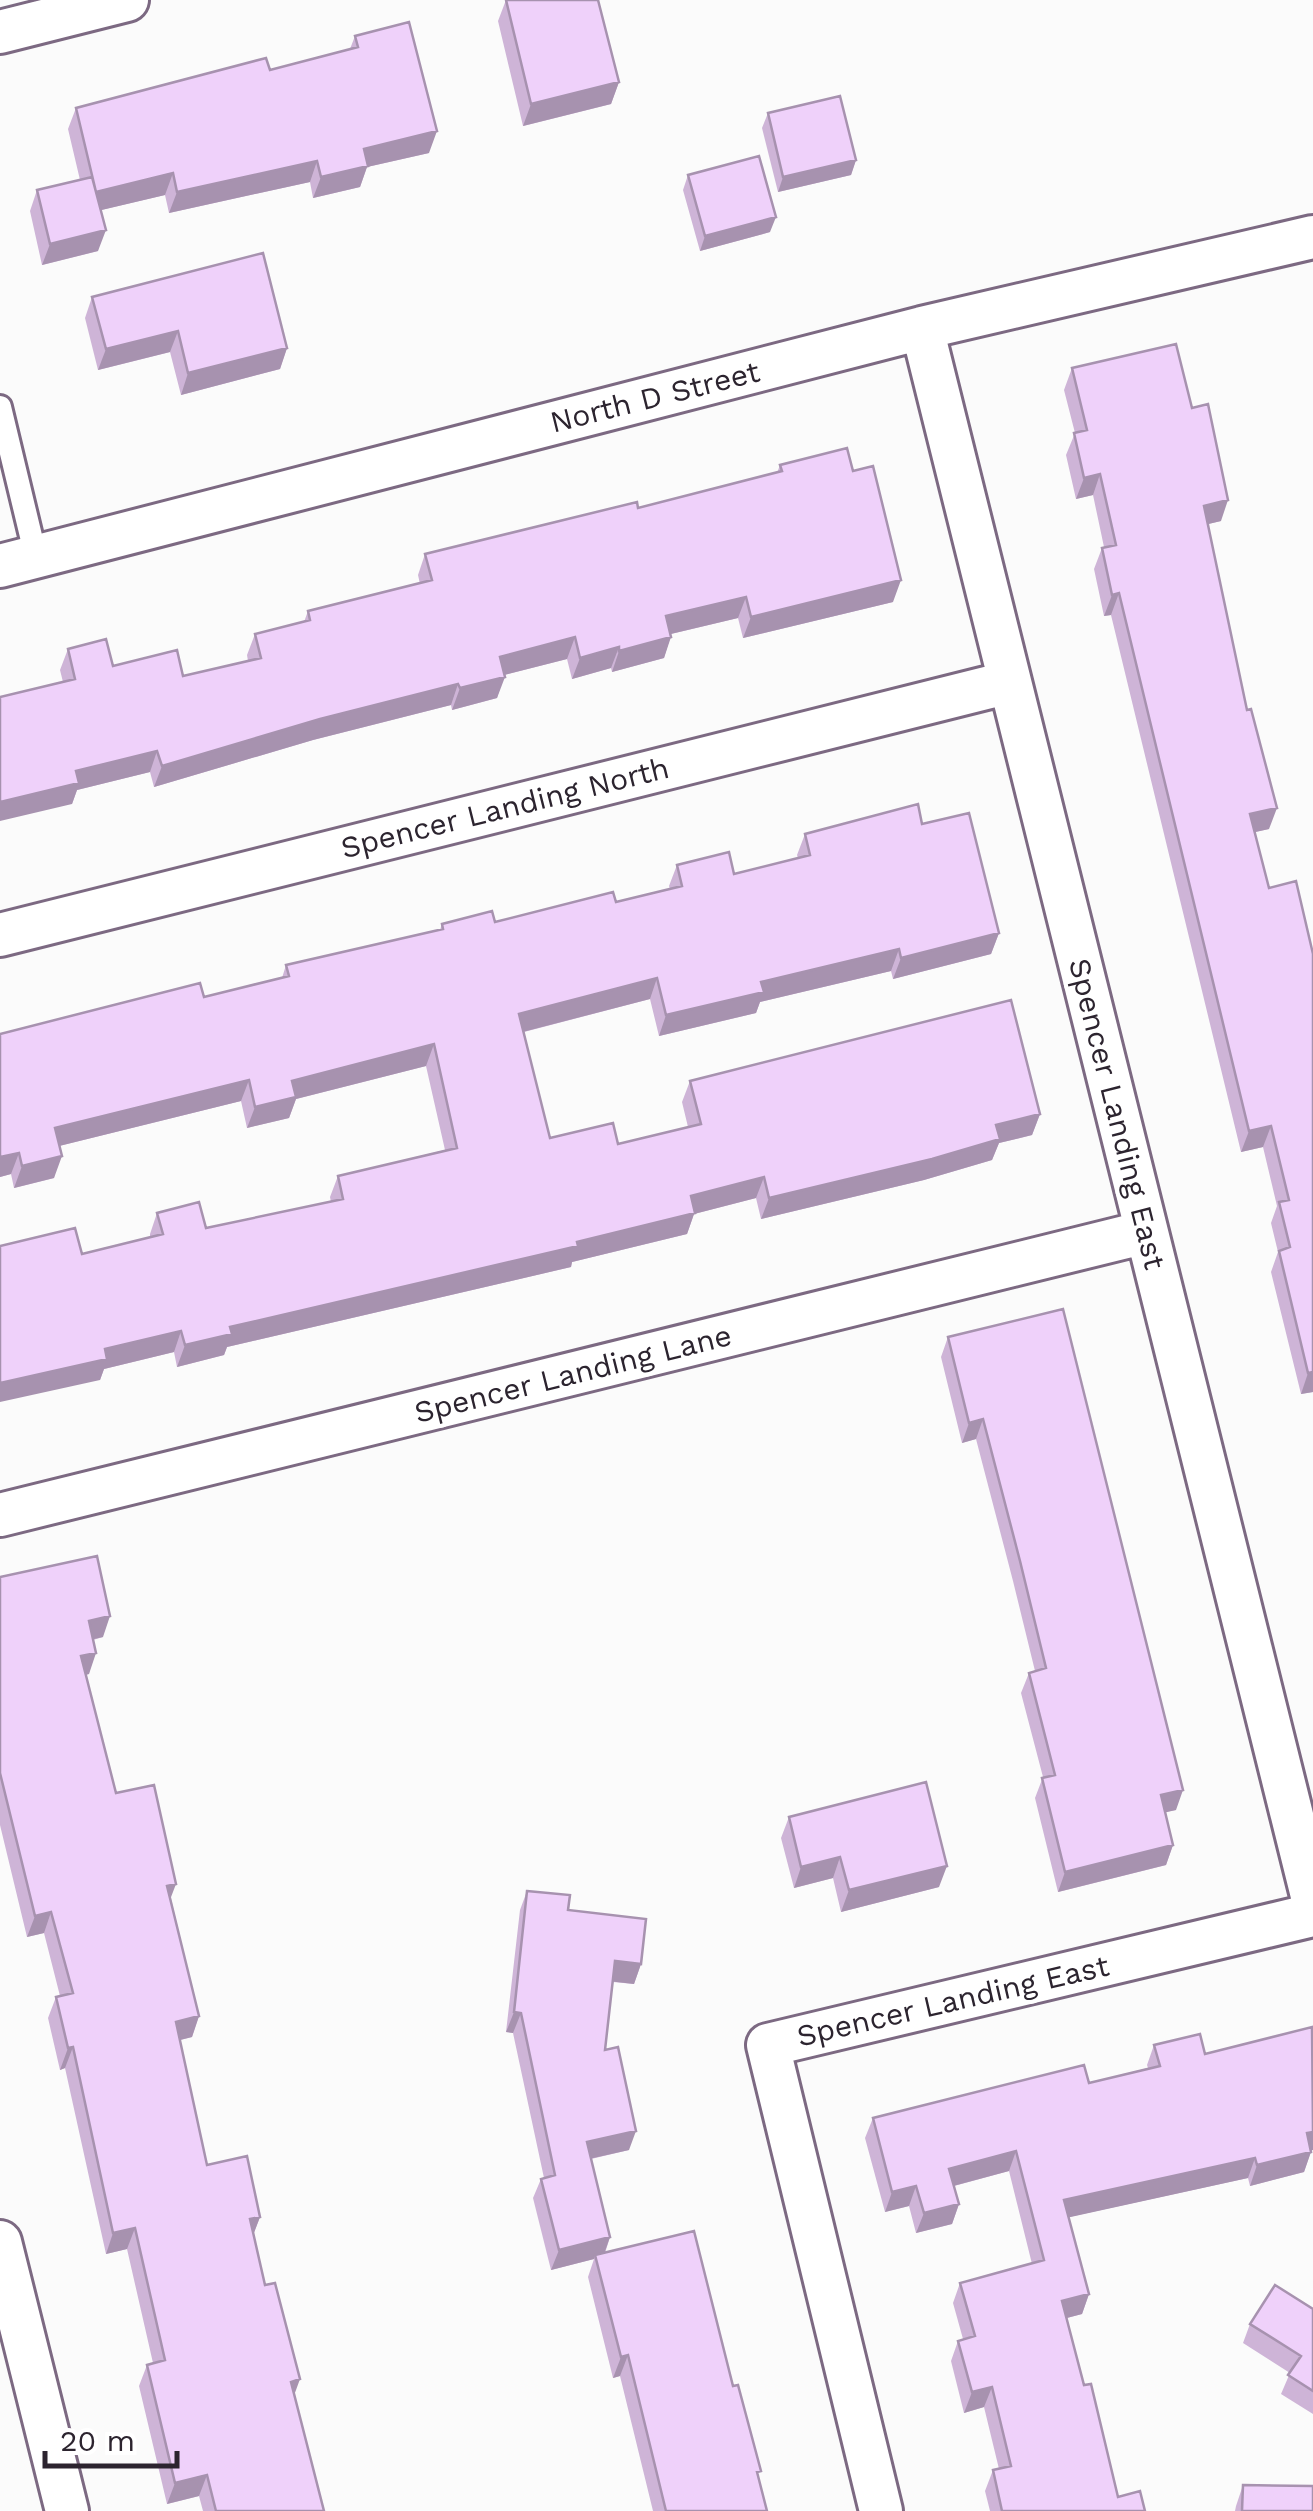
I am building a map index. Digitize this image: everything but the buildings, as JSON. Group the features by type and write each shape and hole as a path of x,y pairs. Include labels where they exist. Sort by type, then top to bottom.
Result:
{"street":[{"path":"0,32 127,0"},
{"name":"North D Street","path":"18,562 922,328 1313,237"},
{"name":"Spencer Landing East","path":"922,328 1313,1900"},
{"name":"Spencer Landing North","path":"0,935 1010,682"},
{"name":"Spencer Landing Lane","path":"0,1515 1146,1232"},
{"name":"Spencer Landing East","path":"881,2511 768,2046 1313,1915"},
{"path":"0,2242 68,2511"}],"lane":[{"path":"0,407 18,562"}]}
